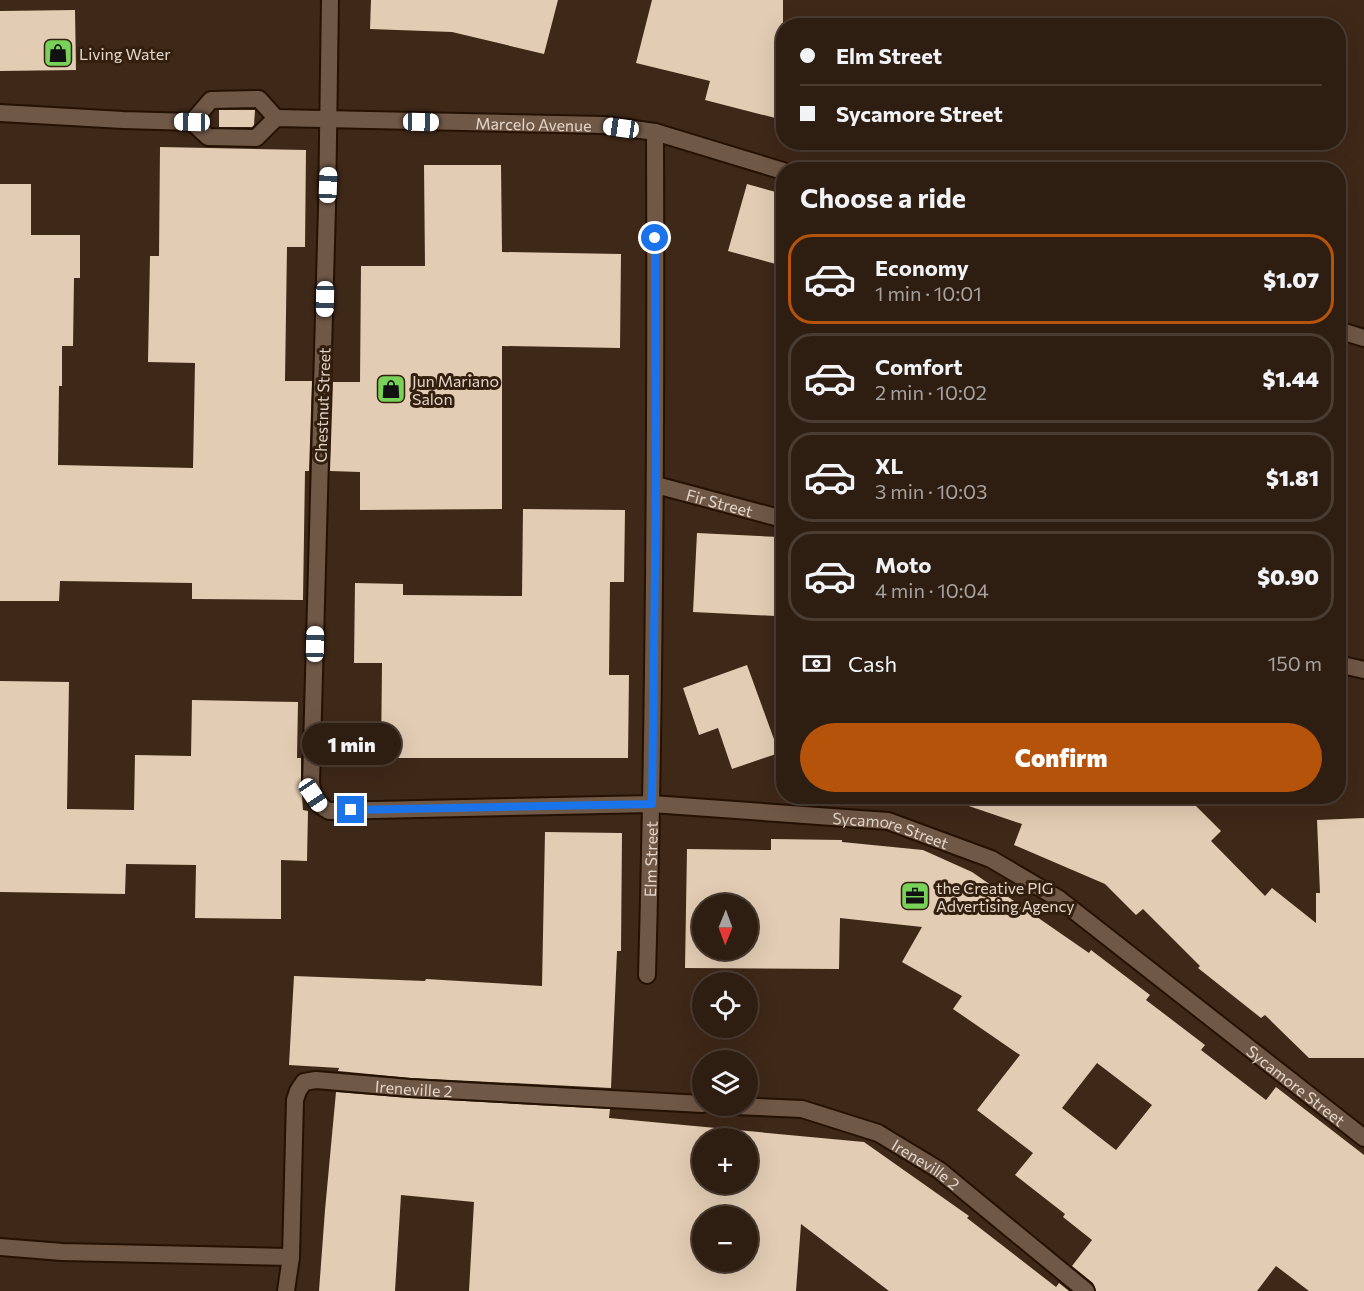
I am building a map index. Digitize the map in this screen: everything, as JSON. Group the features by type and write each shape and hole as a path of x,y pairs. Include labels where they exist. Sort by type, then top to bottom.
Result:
{"street":[{"name":"Chestnut Street","path":"320,807 313,795 311,783 329,119 330,0"},
{"path":"0,112 192,122 208,137 256,138 276,118 259,99 211,100 192,122"},
{"name":"Marcelo Avenue","path":"276,118 603,125 655,132 776,169"},
{"name":"Elm Street","path":"647,975 652,804 656,485 655,132"},
{"path":"1346,332 1364,338"},
{"name":"Fir Street","path":"656,485 776,517"},
{"path":"1346,666 1364,670"},
{"name":"Sycamore Street","path":"320,807 328,811 652,804 888,821 991,859 1059,899 1363,1136"},
{"name":"Ireneville 2","path":"286,1291 291,1257 295,1100 304,1082 316,1080 410,1088 692,1103"},
{"name":"Ireneville 2","path":"758,1107 802,1109 878,1133 939,1170 1086,1291"},
{"path":"0,1247 62,1252 291,1257"}],"building":[{"path":"371,0 558,0 544,54 452,32 370,29"},
{"path":"652,0 783,0 783,18 776,18 776,118 705,100 710,81 636,63"},
{"path":"75,10 76,70 0,71 0,11"},
{"path":"219,110 255,110 254,125 252,127 219,127"},
{"path":"160,147 306,150 305,247 287,247 285,381 312,381 309,471 305,471 303,600 192,599 192,583 60,581 59,601 0,601 0,184 31,184 31,235 80,235 80,278 74,278 73,346 62,346 58,465 193,468 195,363 148,362 150,256 159,256"},
{"path":"424,165 501,165 502,252 621,254 620,348 502,346 502,509 360,510 360,472 330,471 333,382 360,382 361,266 425,266"},
{"path":"747,184 776,192 776,264 728,251"},
{"path":"523,509 625,510 624,582 610,582 609,675 629,675 628,758 381,758 382,663 354,663 355,583 403,584 403,595 522,596"},
{"path":"697,533 776,537 775,616 693,612"},
{"path":"747,665 776,745 776,754 732,769 718,728 699,735 683,688"},
{"path":"0,681 69,682 67,809 134,810 135,755 191,756 192,700 298,702 297,758 301,758 303,810 308,811 307,861 281,860 281,919 195,918 196,865 126,864 125,894 0,892"},
{"path":"963,804 1194,804 1221,831 1211,841 1265,896 1272,888 1316,923 1316,893 1320,893 1317,820 1364,818 1364,1058 1309,1058 1265,1015 1261,1018 1198,968 1200,966 1143,909 1136,915 1105,884 1014,845 1022,824"},
{"path":"545,832 622,833 621,951 617,951 611,1088 411,1078 338,1071 339,1068 289,1065 294,976 425,981 426,979 542,986"},
{"path":"771,839 842,840 842,842 923,850 972,872 1089,953 1091,950 1150,995 1146,1000 1205,1045 1201,1050 1266,1100 1276,1087 1364,1155 1364,1291 1309,1291 1276,1266 1257,1291 1096,1291 1093,1283 1072,1266 1092,1240 1063,1217 1065,1214 1015,1175 1033,1153 977,1110 1020,1055 953,1009 962,996 902,962 922,927 840,918 839,969 685,968 687,849 771,850","holes":["1097,1063 1152,1105 1116,1150 1062,1108"]},
{"path":"336,1092 610,1109 609,1118 715,1128 692,1128 692,1194 758,1194 758,1132 864,1142 969,1216 967,1218 1056,1287 1059,1283 1069,1291 889,1291 801,1224 796,1291 469,1291 474,1202 401,1195 395,1291 319,1291"}],"place":[{"name":"Living Water","path":"58,53"},
{"name":"Jun Mariano Salon","path":"391,389"},
{"name":"the Creative PIG Advertising Agency","path":"915,896"}],"route":[{"path":"351,810 652,804 656,485 655,238"}]}
